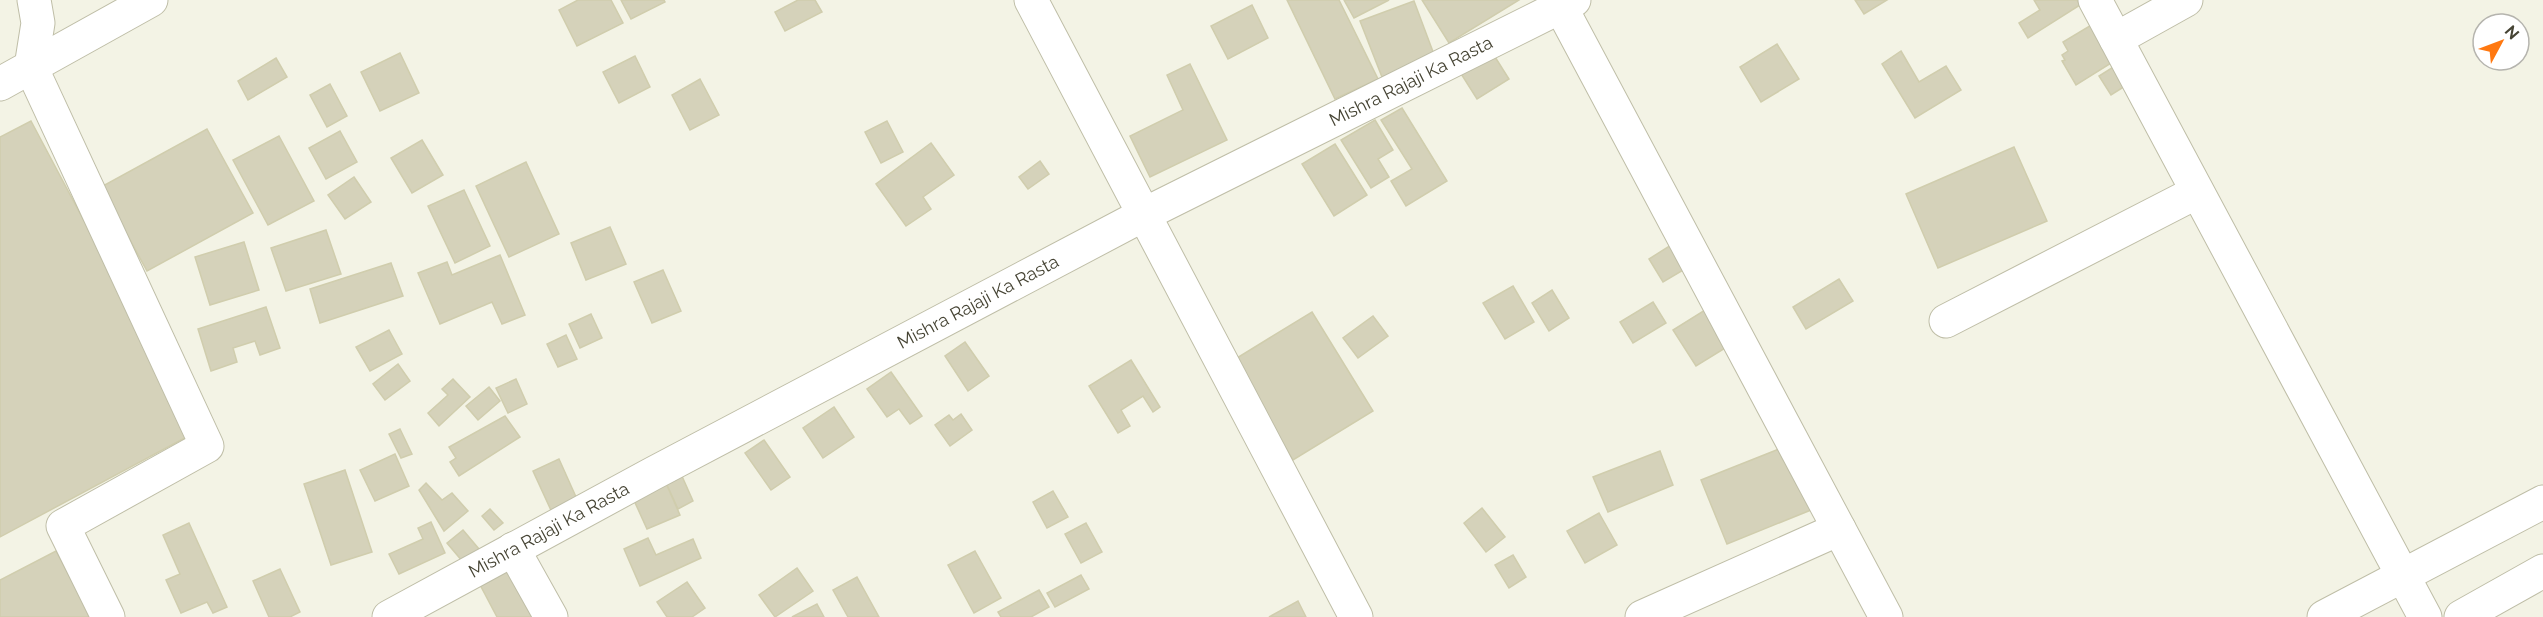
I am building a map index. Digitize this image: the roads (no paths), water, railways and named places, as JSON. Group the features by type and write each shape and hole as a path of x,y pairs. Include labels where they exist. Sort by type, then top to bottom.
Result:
{"street":[{"path":"34,0 38,23 31,67 207,446 63,526 108,617"},
{"path":"0,84 151,0"},
{"path":"1031,0 1356,617"},
{"path":"2095,0 2425,617"},
{"path":"2116,39 2186,0"},
{"path":"1564,2 1886,617"},
{"name":"Mishra Rajaji Ka Rasta","path":"389,617 1143,215 1564,2"},
{"path":"1946,321 2197,192"},
{"path":"2324,617 2543,502"},
{"path":"1642,617 1839,529"},
{"path":"513,549 551,617"},
{"path":"2461,617 2543,571"}]}
